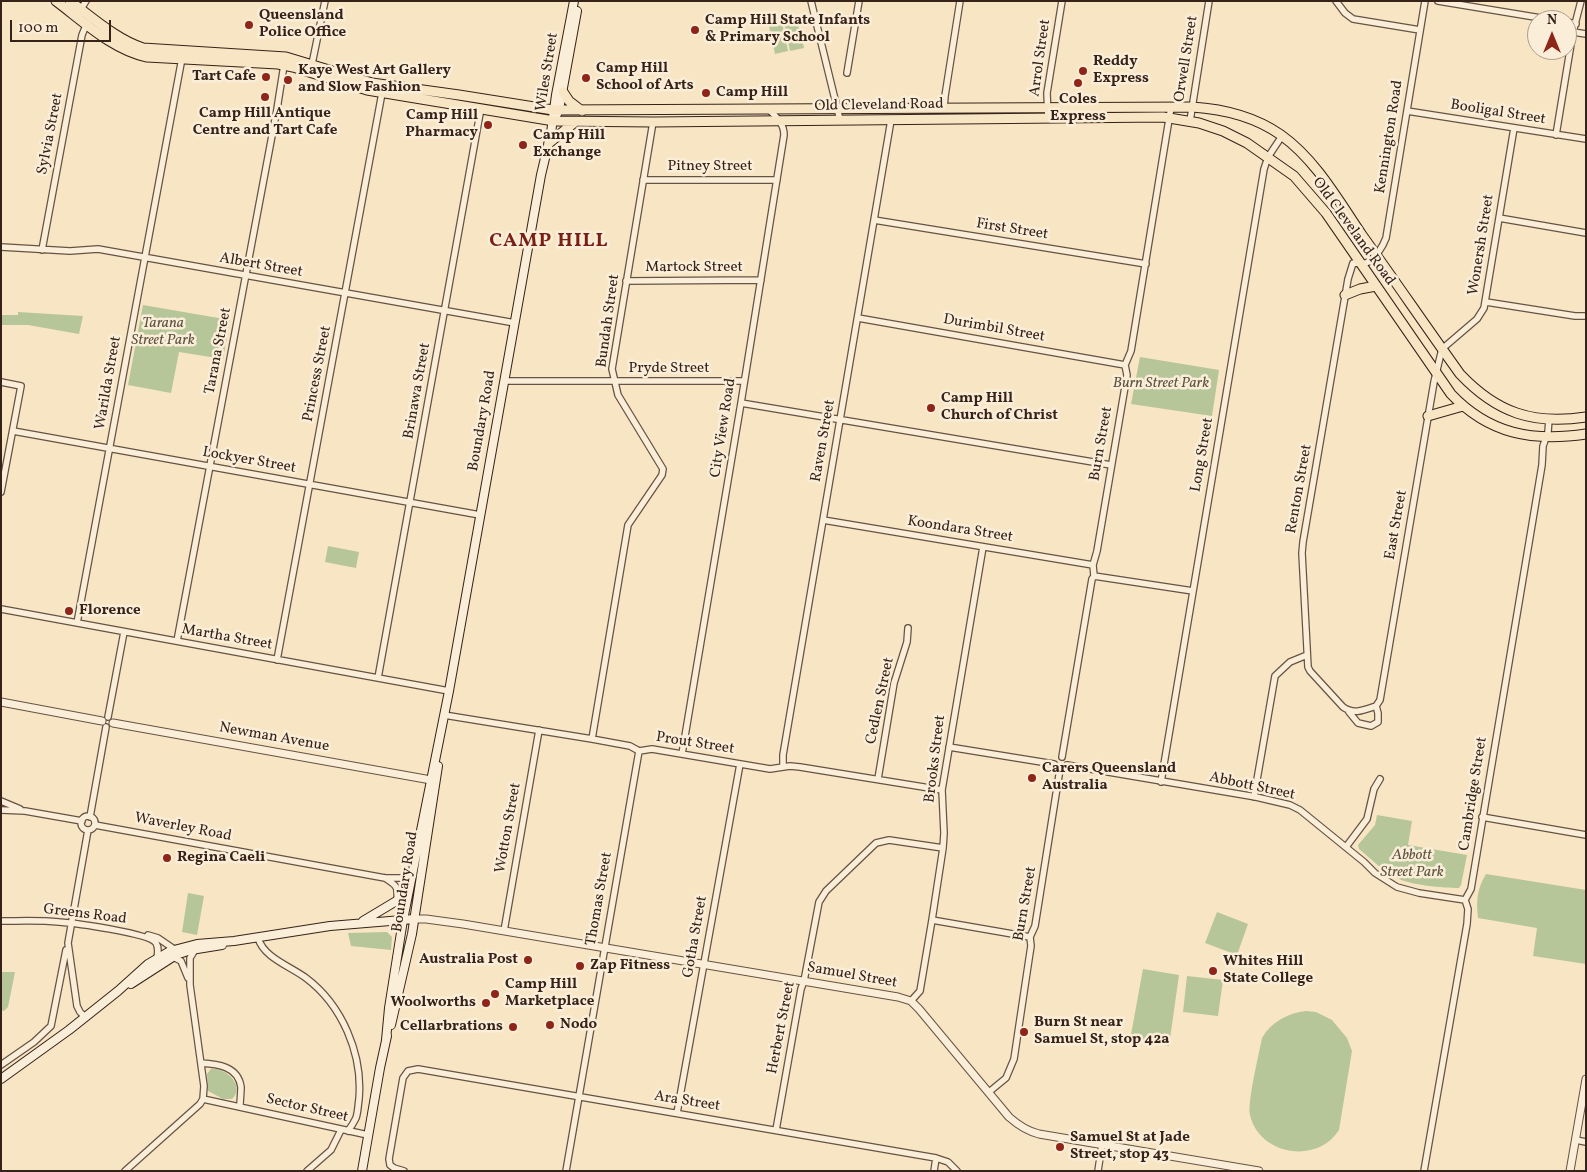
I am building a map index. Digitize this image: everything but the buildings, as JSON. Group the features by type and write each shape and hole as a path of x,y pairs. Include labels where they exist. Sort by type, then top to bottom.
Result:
{"highway":[{"name":"Old Cleveland Road","path":"56,1 119,47 147,57 284,65 382,93 554,121 653,122 1048,118 1169,118 1190,121 1211,127 1236,138 1294,176 1326,213 1436,373 1451,394 1463,406 1480,418 1516,434 1546,438 1586,434"},
{"name":"Old Cleveland Road","path":"70,1 84,5 118,37 143,48 269,55 290,58 372,83 556,110 1192,107 1217,109 1240,115 1265,125 1282,136 1304,155 1329,187 1460,374 1475,390 1505,409 1521,414 1549,419 1586,417"},
{"path":"562,92 570,102 582,111"},
{"path":"550,143 575,122"},
{"path":"1345,296 1360,289 1376,286"},
{"path":"1428,416 1463,406"}],"main road":[{"name":"Wiles Street","path":"554,121 574,1"},
{"name":"Wiles Street","path":"556,110 562,92 579,1"},
{"name":"Boundary Road","path":"362,1171 386,1040 389,1008 403,920 449,691 541,175 554,121"},
{"name":"Boundary Road","path":"386,1040 395,1012 414,919 437,779 442,727"},
{"path":"359,922 408,894"},
{"path":"1,1079 85,1017 156,958 209,942 258,938 359,922 414,919"},
{"path":"118,991 147,974 174,953 234,941"}],"street":[{"path":"312,64 325,1"},
{"path":"811,1 840,120"},
{"path":"847,73 859,1"},
{"path":"944,108 960,1"},
{"name":"Arrol Street","path":"1048,118 1047,93 1062,1"},
{"name":"Orwell Street","path":"1190,121 1209,1"},
{"path":"1336,1 1352,19 1420,30"},
{"name":"Kennington Road","path":"1376,254 1386,238 1425,1"},
{"path":"1438,1 1527,16"},
{"path":"1577,19 1581,1"},
{"name":"Sylvia Street","path":"42,250 82,35 87,23"},
{"name":"Warilda Street","path":"77,623 182,58"},
{"path":"1556,135 1568,60"},
{"name":"Tarana Street","path":"177,642 284,65"},
{"name":"Princess Street","path":"277,660 382,93"},
{"name":"Burn Street","path":"1062,756 1094,576 1093,565 1127,375 1125,365 1131,351 1146,264 1170,107"},
{"name":"Brinawa Street","path":"378,678 481,108"},
{"path":"769,110 779,120"},
{"name":"Booligal Street","path":"1407,111 1586,139"},
{"name":"City View Road","path":"682,754 784,135 784,128 779,120"},
{"name":"Raven Street","path":"783,766 783,755 891,120"},
{"name":"Bundah Street","path":"592,738 628,525 662,475 663,469 618,395 612,369 653,122"},
{"name":"Wonersh Street","path":"1442,349 1477,319 1486,302 1514,128"},
{"name":"Long Street","path":"1162,782 1264,169 1268,158 1282,136"},
{"name":"Pitney Street","path":"643,180 777,180"},
{"path":"1499,218 1586,232"},
{"name":"First Street","path":"874,220 1146,264"},
{"name":"Albert Street","path":"1,246 70,251 98,249 515,323"},
{"path":"1360,263 1366,263 1376,254"},
{"name":"Renton Street","path":"1360,263 1353,264 1348,279 1302,553 1308,667 1314,678 1358,723 1371,726 1378,722 1376,706"},
{"name":"Martock Street","path":"626,281 761,280"},
{"path":"1486,302 1586,316"},
{"name":"Durimbil Street","path":"858,318 1125,365"},
{"name":"East Street","path":"1376,706 1380,700 1428,416 1442,349"},
{"name":"Pryde Street","path":"504,381 744,381"},
{"path":"1,382 21,386 1,492"},
{"path":"741,403 1111,465"},
{"name":"Cambridge Street","path":"1424,1171 1467,924 1468,909 1465,900 1471,888 1549,419"},
{"name":"Lockyer Street","path":"13,431 480,515"},
{"name":"Koondara Street","path":"823,520 1093,565"},
{"name":"Brooks Street","path":"911,1002 920,991 932,920 943,848 942,790 982,547"},
{"path":"1094,576 1193,591"},
{"name":"Martha Street","path":"1,609 449,691"},
{"name":"Cedlen Street","path":"878,780 894,683 907,642 908,628"},
{"path":"90,817 124,632"},
{"path":"1254,797 1275,676 1290,662 1307,655"},
{"name":"Newman Avenue","path":"1,702 431,780"},
{"path":"1349,712 1356,712 1376,706"},
{"name":"Prout Street","path":"444,715 592,738 630,746 639,751 652,749 770,769 783,766 800,767 942,790"},
{"name":"Wotton Street","path":"504,931 540,730"},
{"path":"949,747 1054,764 1056,768 1060,769 1067,765 1066,759 1062,756 1056,758 1054,764"},
{"name":"Thomas Street","path":"566,1171 639,751"},
{"name":"Gotha Street","path":"677,1113 740,764"},
{"name":"Abbott Street","path":"1067,765 1254,797 1290,805 1300,810 1380,876 1397,887 1419,893 1465,900"},
{"name":"Burn Street","path":"989,1092 1006,1078 1014,1059 1030,952 1030,937 1035,926 1060,769"},
{"path":"1346,847 1367,819 1374,789 1380,779"},
{"path":"1,801 24,811"},
{"path":"1,810 24,811 82,821 90,817"},
{"path":"88,830 92,829 95,824 94,819 90,817"},
{"path":"1482,817 1586,835"},
{"path":"82,821 82,826 88,830"},
{"name":"Waverley Road","path":"95,824 385,878 404,878 412,875"},
{"path":"1,1065 34,1042 51,1026 88,830"},
{"name":"Herbert Street","path":"776,1130 801,989 819,902 826,891 876,843 889,840 943,848"},
{"path":"385,878 395,885 398,890 397,900"},
{"name":"Samuel Street","path":"414,919 454,922 898,997 911,1002 919,1009 1009,1117 1028,1130 1040,1134 1259,1171"},
{"path":"932,920 1030,937"},
{"name":"Greens Road","path":"1,922 51,921 156,937 174,953"},
{"name":"Greens Road","path":"136,935 155,942 158,949 156,958"},
{"path":"258,938 260,946 268,954 315,986 327,999 345,1026 357,1067 360,1088 356,1117 348,1131"},
{"path":"68,943 77,1006 85,1017"},
{"path":"126,1171 200,1104 203,1098 204,1086 190,985 190,958 196,950"},
{"path":"174,953 182,962 190,985"},
{"path":"200,1063 226,1067 234,1073 241,1086 240,1107"},
{"name":"Ara Street","path":"404,1171 394,1168 390,1165 389,1160 403,1078 408,1071 418,1069 936,1158 948,1162 957,1171"},
{"path":"1570,1171 1586,1079"},
{"name":"Sector Street","path":"203,1098 368,1135"},
{"path":"307,1171 330,1150 341,1130"},
{"path":"1576,1140 1586,1142"},
{"path":"1098,1171 1102,1144"},
{"path":"934,1171 936,1158"}],"green space":[{"path":"797,20 804,48 790,51 784,23"},
{"path":"782,23 788,51 775,54 769,26"},
{"name":"Tarana Street Park","path":"143,305 230,320 223,359 179,352 171,393 128,385"},
{"path":"18,312 83,316 79,334 28,325 1,325 1,315 18,315"},
{"name":"Burn Street Park","path":"1140,357 1219,370 1212,416 1131,404"},
{"path":"328,546 359,552 356,568 325,562"},
{"name":"Abbott Street Park","path":"1377,815 1412,821 1408,845 1467,855 1459,888 1427,886 1397,878 1377,865 1359,849 1358,845 1375,825"},
{"path":"1486,874 1586,890 1586,964 1533,956 1537,928 1478,918 1478,895"},
{"path":"188,893 204,896 197,935 182,932"},
{"path":"1217,912 1248,924 1237,955 1205,943"},
{"path":"387,932 392,937 391,950 351,946 348,933"},
{"path":"1143,969 1179,975 1169,1046 1130,1040"},
{"path":"1,972 15,972 8,1007 4,1011 1,1010"},
{"path":"1187,976 1223,980 1218,1016 1183,1012"},
{"path":"1306,1011 1316,1012 1332,1020 1347,1038 1352,1051 1339,1130 1329,1141 1317,1148 1304,1151 1290,1151 1276,1147 1256,1129 1250,1115 1250,1100 1262,1038 1270,1027 1281,1019"},
{"path":"211,1069 223,1071 232,1079 237,1089 232,1099 223,1099 208,1091 207,1074"}],"place":[{"name":"Queensland Police Office","path":"249,25"},
{"name":"Camp Hill State Infants & Primary School","path":"695,30"},
{"name":"Reddy Express","path":"1083,71"},
{"name":"Tart Cafe","path":"266,77"},
{"name":"Camp Hill School of Arts","path":"586,78"},
{"name":"Kaye West Art Gallery and Slow Fashion","path":"288,80"},
{"name":"Coles Express","path":"1078,83"},
{"name":"Camp Hill","path":"706,93"},
{"name":"Camp Hill Antique Centre and Tart Cafe","path":"265,97"},
{"name":"Camp Hill Pharmacy","path":"488,125"},
{"name":"Camp Hill Exchange","path":"523,145"},
{"name":"Camp Hill Church of Christ","path":"931,408"},
{"name":"Florence","path":"69,611"},
{"name":"Carers Queensland Australia","path":"1032,778"},
{"name":"Regina Caeli","path":"167,858"},
{"name":"Australia Post","path":"528,960"},
{"name":"Zap Fitness","path":"580,966"},
{"name":"Whites Hill State College","path":"1213,971"},
{"name":"Camp Hill Marketplace","path":"495,994"},
{"name":"Woolworths","path":"486,1003"},
{"name":"Nodo","path":"550,1025"},
{"name":"Cellarbrations","path":"513,1027"},
{"name":"Burn St near Samuel St, stop 42a","path":"1024,1032"},
{"name":"Samuel St at Jade Street, stop 43","path":"1060,1147"}],"district":[{"name":"CAMP HILL","path":"549,242"}]}
